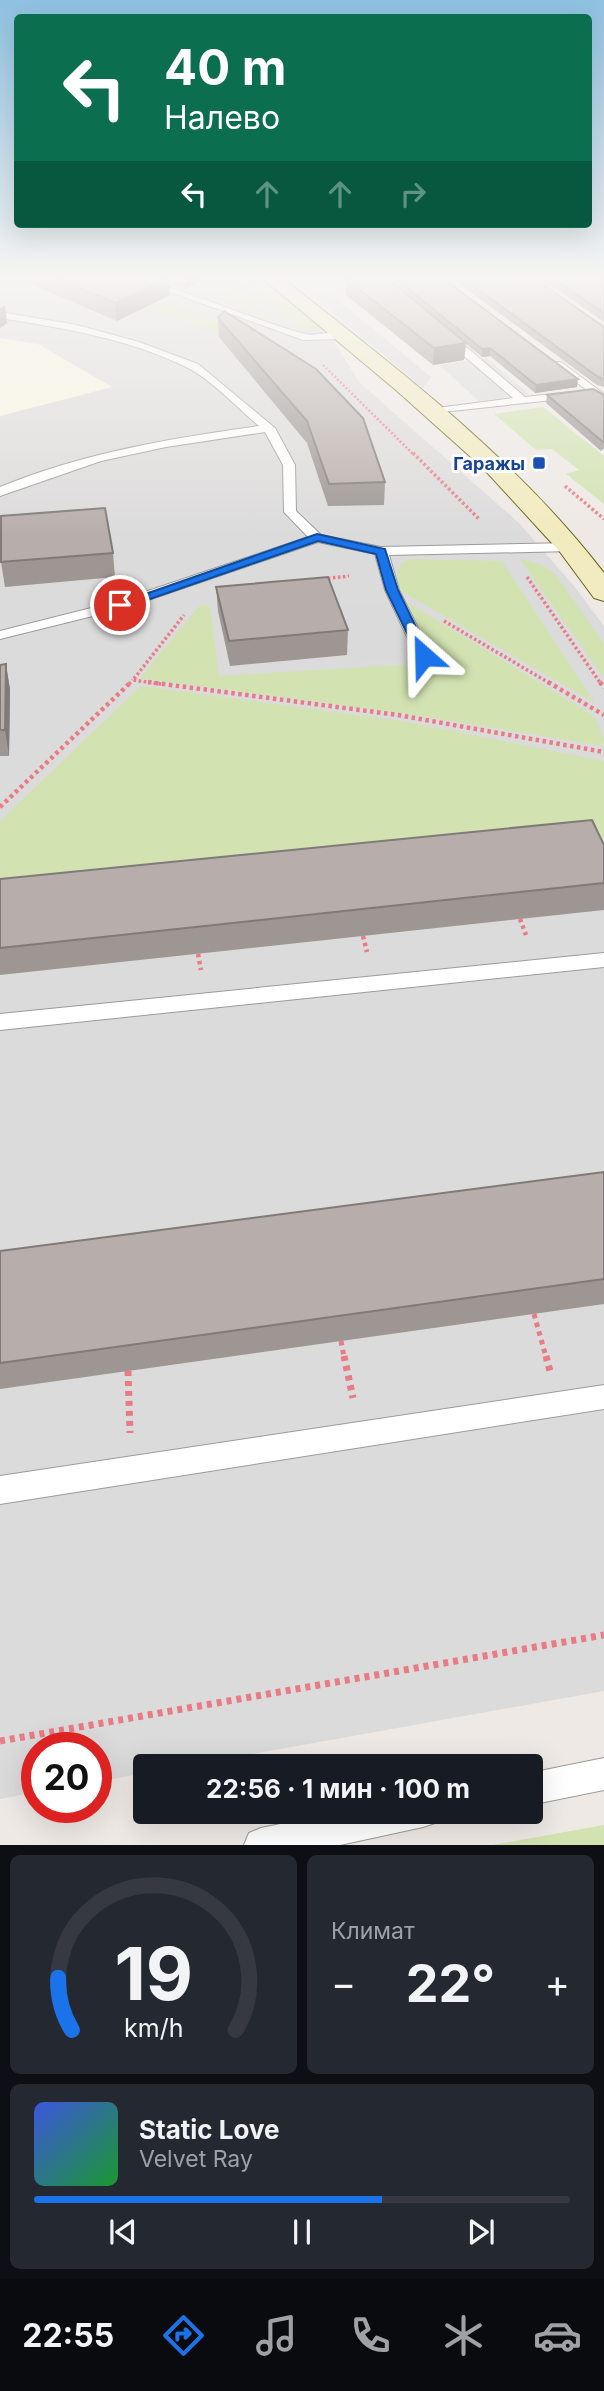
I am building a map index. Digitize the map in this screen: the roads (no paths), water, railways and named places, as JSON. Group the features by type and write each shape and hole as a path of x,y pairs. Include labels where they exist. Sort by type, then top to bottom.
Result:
{"main road":[{"path":"376,363 437,411 573,547 604,592"}],"lane":[{"path":"186,363 194,366 269,428 289,465 290,512 317,538"},
{"path":"479,363 523,401"},
{"path":"557,363 601,394"},
{"path":"437,411 601,394"},
{"path":"0,492 74,464 174,441 269,428"},
{"path":"0,635 120,605 317,538 381,551 573,547"},
{"path":"381,551 392,590 424,656"},
{"path":"0,1022 604,960"},
{"path":"0,1490 604,1397"},
{"path":"543,1786 604,1774"},
{"path":"261,1845 361,1824"}],"place":[{"name":"Гаражы","path":"539,463"}]}
